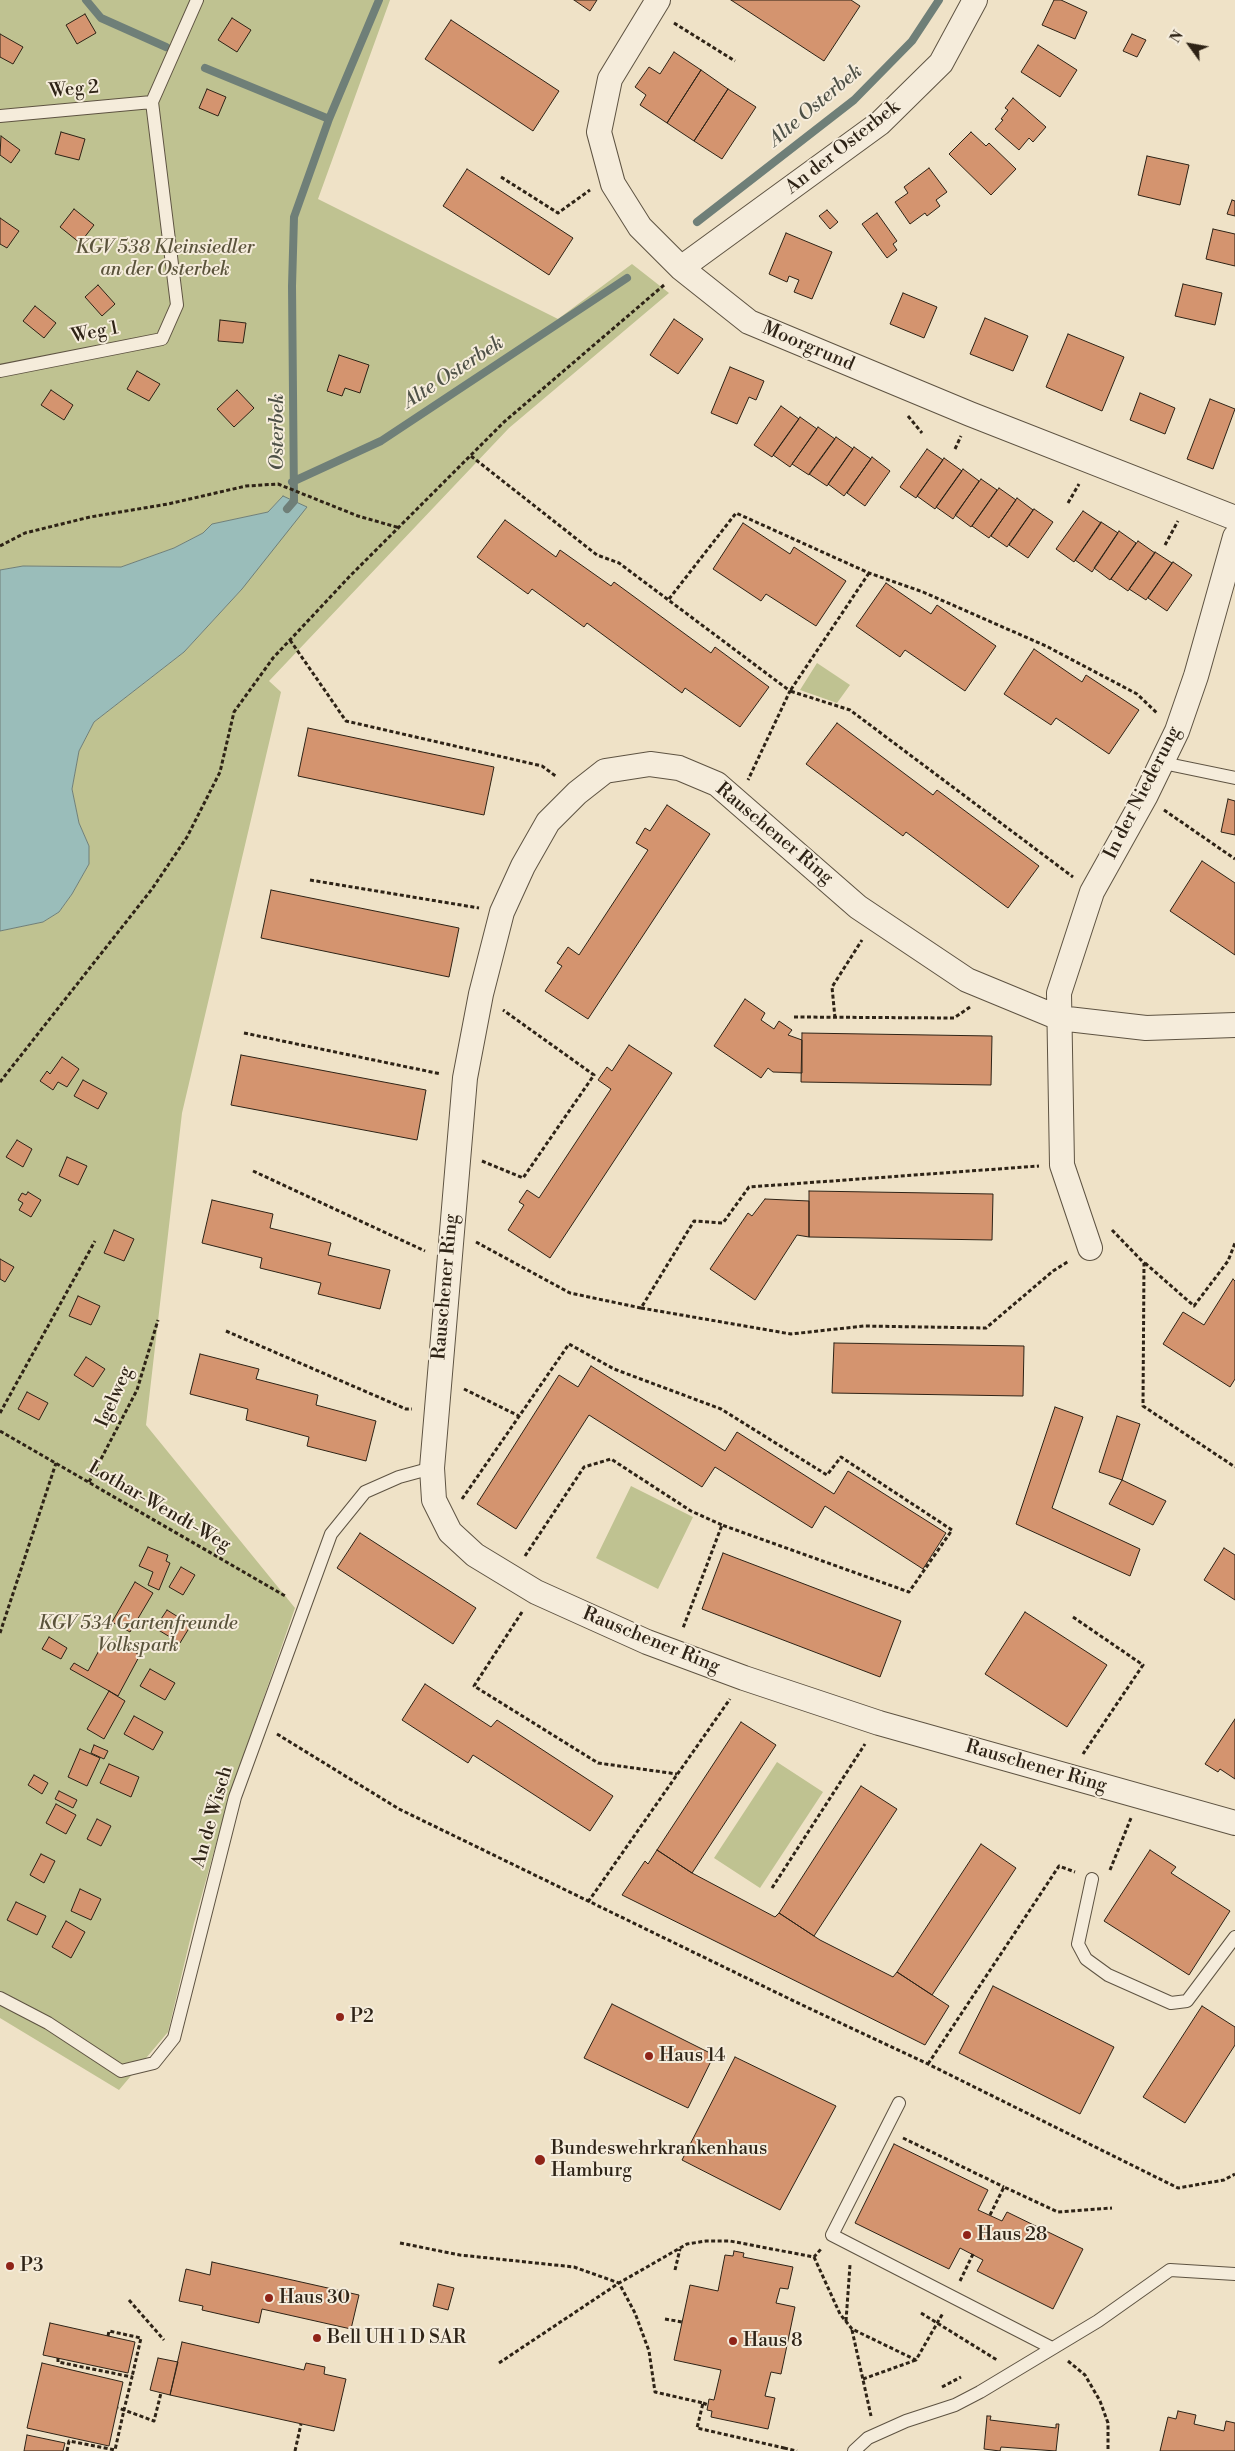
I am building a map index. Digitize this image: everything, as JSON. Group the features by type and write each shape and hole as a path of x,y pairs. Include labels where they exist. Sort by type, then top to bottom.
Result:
{"street":[{"name":"An der Osterbek","path":"681,268 880,123 941,63 975,0"},
{"name":"Moorgrund","path":"655,5 610,79 599,132 613,184 640,226 681,268 749,322 970,414 1235,518"},
{"name":"In der Niederung","path":"1059,1018 1059,992 1092,892 1163,763 1177,731 1196,676 1235,537"},
{"name":"Rauschener Ring","path":"1235,1025 1146,1028 1059,1018 967,980 858,907 718,784 679,768 650,764 605,771 578,793 548,822 523,866 502,912 481,994 465,1078 450,1229 432,1468 434,1500 450,1532 475,1555 536,1592 674,1652 744,1678 879,1723 1235,1823"},
{"path":"1059,1018 1062,1165 1090,1248"}],"lane":[{"path":"152,102 197,0"},
{"name":"Weg 2","path":"0,116 152,102"},
{"name":"Weg 1","path":"0,371 162,339 177,306 152,102"},
{"path":"1163,763 1235,778"},
{"name":"An de Wisch","path":"0,1998 48,2023 122,2071 154,2063 174,2038 235,1797 330,1534 365,1492 399,1478 432,1468"},
{"path":"1092,1879 1078,1944 1086,1959 1108,1975 1172,2004 1187,2001 1235,1937"},
{"path":"899,2103 832,2235 1052,2348"},
{"path":"858,2447 868,2438 906,2421 955,2406 1098,2320 1170,2270 1235,2274"}],"path":[{"path":"655,5 735,61"},
{"path":"501,177 558,213 611,174"},
{"path":"0,1082 152,889 187,837 220,772 234,712 273,658 350,576 504,422 659,290 681,268"},
{"path":"471,456 598,555 619,563 790,692 850,710 1092,892"},
{"path":"0,546 25,533 90,517 168,504 246,486 278,484 358,516 400,528"},
{"path":"669,599 736,513 869,573 923,592 1046,646 1137,694 1177,731"},
{"path":"738,801 790,692 869,573"},
{"path":"290,640 346,721 542,766 578,793"},
{"path":"1145,797 1235,859"},
{"path":"310,880 502,912"},
{"path":"835,1018 832,987 876,919"},
{"path":"794,1017 954,1018 994,991"},
{"path":"458,1151 523,1178 594,1074 481,994"},
{"path":"244,1033 465,1078"},
{"path":"641,1308 694,1221 723,1223 749,1186 1062,1165"},
{"path":"253,1171 448,1261"},
{"path":"450,1229 570,1293 641,1308 791,1334 864,1326 986,1328 1053,1271 1090,1248"},
{"path":"1110,1229 1144,1263 1194,1306 1228,1261 1235,1244"},
{"path":"0,1413 95,1241"},
{"path":"1144,1263 1143,1406 1235,1467"},
{"name":"Igelweg","path":"89,1482 137,1390 158,1320"},
{"path":"226,1331 406,1409 436,1410"},
{"path":"445,1523 569,1344 614,1370 721,1409 827,1475 841,1457 952,1530 909,1592 722,1525 691,1511 611,1459 584,1467 511,1578"},
{"path":"439,1377 519,1416"},
{"name":"Lothar-Wendt-Weg","path":"0,1431 304,1607"},
{"path":"0,1632 56,1463"},
{"path":"674,1652 722,1525"},
{"path":"536,1592 474,1686 598,1763 677,1774"},
{"path":"1068,1776 1143,1665 1073,1617"},
{"path":"588,1902 744,1678"},
{"path":"772,1888 879,1723"},
{"path":"262,1725 399,1809 588,1902 928,2064 1178,2188 1224,2180 1235,2174"},
{"path":"928,2064 1059,1866 1104,1884 1140,1797"},
{"path":"886,2129 1058,2212 1112,2208"},
{"path":"990,2215 1004,2187"},
{"path":"814,2257 832,2235"},
{"path":"499,2363 619,2283 688,2244 706,2241 730,2241 814,2257"},
{"path":"400,2243 460,2255 574,2267 619,2283 635,2314 649,2351 655,2392 708,2405"},
{"path":"846,2322 852,2245"},
{"path":"675,2270 680,2248"},
{"path":"863,2379 916,2360 973,2254"},
{"path":"814,2257 840,2314 852,2329 916,2360"},
{"path":"129,2300 164,2340"},
{"path":"921,2314 997,2360"},
{"path":"665,2319 682,2322"},
{"path":"852,2329 872,2421 856,2432 858,2447"},
{"path":"67,2451 70,2441 115,2450 141,2338 109,2331 108,2336"},
{"path":"1052,2348 1085,2375 1100,2401 1108,2423 1108,2451"},
{"path":"58,2358 58,2362 132,2378"},
{"path":"118,2408 154,2422 161,2393"},
{"path":"703,2403 697,2428 783,2450 797,2451"},
{"path":"295,2451 301,2424"}],"green space":[{"path":"0,0 390,0 318,199 558,319 632,264 669,293 509,428 269,681 281,692 182,1113 146,1425 295,1608 230,1794 194,1923 168,2032 119,2090 0,2018 0,931 43,922 59,912 72,894 89,864 89,846 79,823 72,789 79,751 94,722 184,652 242,589 283,496 268,512 212,524 203,533 174,548 121,567 23,566 0,570"},
{"path":"817,663 850,685 837,703 800,690"},
{"path":"631,1486 693,1517 658,1589 596,1558"},
{"path":"777,1762 823,1792 760,1888 714,1858"}],"water":[{"path":"283,496 307,507 242,589 184,652 94,722 79,751 72,789 79,823 89,846 89,864 72,894 59,912 43,922 0,931 0,570 23,566 121,567 174,548 203,533 212,524 268,512"}],"building":[{"path":"574,0 597,0 590,11"},
{"path":"731,0 851,0 860,6 824,61"},
{"path":"1054,0 1061,0 1087,12 1075,39 1042,25"},
{"path":"85,14 96,33 77,44 66,25"},
{"path":"232,18 251,30 237,52 218,40"},
{"path":"451,20 559,91 533,131 425,59"},
{"path":"0,34 23,47 13,64 0,57"},
{"path":"1132,34 1146,40 1137,57 1123,51"},
{"path":"1038,45 1077,70 1060,97 1021,72"},
{"path":"674,52 701,70 667,123 640,105 646,95 635,87 649,67 660,74"},
{"path":"701,70 728,89 694,141 667,123"},
{"path":"207,89 226,97 218,116 199,108"},
{"path":"728,89 756,107 722,159 694,141"},
{"path":"1013,98 1046,127 1033,142 1029,138 1019,150 995,129 1003,120 1001,119 1008,110 1005,108"},
{"path":"61,132 85,139 79,160 55,154"},
{"path":"971,132 986,146 989,143 1016,169 991,195 949,154"},
{"path":"1,136 20,150 11,163 0,155"},
{"path":"1147,156 1189,165 1180,205 1138,195"},
{"path":"929,168 947,192 936,200 940,206 927,216 925,213 910,224 895,202 908,193 904,187"},
{"path":"467,169 573,238 549,275 443,206"},
{"path":"1232,200 1235,201 1235,216 1227,214"},
{"path":"74,209 94,225 80,243 60,227"},
{"path":"827,210 838,222 830,229 819,216"},
{"path":"877,213 897,241 893,244 897,250 887,258 862,224"},
{"path":"0,218 19,231 7,248 0,244"},
{"path":"1213,229 1235,234 1235,266 1206,259"},
{"path":"786,233 832,252 812,299 794,292 799,280 789,276 787,282 769,274"},
{"path":"1183,284 1222,293 1215,325 1175,316"},
{"path":"98,285 115,304 102,316 85,297"},
{"path":"903,293 937,307 924,338 890,324"},
{"path":"35,306 56,323 44,338 23,321"},
{"path":"985,318 1028,336 1013,371 970,354"},
{"path":"674,319 703,339 678,374 650,355"},
{"path":"220,320 246,323 243,343 218,341"},
{"path":"1068,334 1124,357 1102,411 1046,387"},
{"path":"339,355 369,365 360,393 345,388 342,396 327,391"},
{"path":"730,367 764,381 756,400 749,397 737,424 711,413"},
{"path":"137,371 160,384 149,401 127,389"},
{"path":"51,390 73,405 64,420 41,405"},
{"path":"237,390 254,408 234,427 217,409"},
{"path":"1140,393 1175,408 1165,434 1130,420"},
{"path":"1210,399 1235,409 1213,469 1187,459"},
{"path":"781,406 799,419 772,457 754,445"},
{"path":"800,417 817,429 790,467 773,455"},
{"path":"818,427 835,439 809,475 792,464"},
{"path":"836,437 853,449 827,486 809,474"},
{"path":"854,447 871,459 844,496 828,484"},
{"path":"927,449 943,460 916,498 900,487"},
{"path":"872,457 890,471 865,506 847,493"},
{"path":"944,458 962,471 935,509 917,496"},
{"path":"963,469 979,481 953,519 936,507"},
{"path":"981,479 997,490 971,527 955,515"},
{"path":"999,488 1016,500 989,538 972,526"},
{"path":"1017,498 1033,510 1007,547 991,536"},
{"path":"1034,509 1053,522 1028,558 1009,545"},
{"path":"1083,511 1101,523 1074,562 1056,549"},
{"path":"505,520 556,557 560,550 611,586 614,582 711,653 715,647 769,687 740,727 685,688 682,693 587,623 584,627 532,589 528,594 477,557"},
{"path":"1101,522 1118,533 1092,572 1075,560"},
{"path":"743,523 790,554 794,547 846,581 816,626 766,594 761,601 713,569"},
{"path":"1119,531 1136,543 1110,580 1094,568"},
{"path":"1138,541 1155,553 1128,591 1111,579"},
{"path":"1155,552 1172,563 1146,600 1129,589"},
{"path":"1173,562 1192,575 1167,611 1148,598"},
{"path":"886,583 931,614 937,605 996,646 965,691 905,650 900,657 856,626"},
{"path":"1034,649 1082,682 1086,675 1139,710 1109,754 1056,718 1051,725 1004,694"},
{"path":"837,723 933,795 937,790 1039,866 1008,908 906,832 903,836 806,764"},
{"path":"308,728 494,767 484,815 298,776"},
{"path":"1228,799 1235,801 1235,835 1221,832"},
{"path":"667,805 710,834 588,1019 545,991 562,966 557,963 568,947 579,955 648,850 636,843 645,828 650,831"},
{"path":"1202,861 1235,883 1235,955 1170,911"},
{"path":"271,890 459,928 449,977 261,938"},
{"path":"745,999 765,1013 761,1020 774,1029 779,1021 792,1030 788,1035 802,1040 802,1073 773,1072 768,1068 761,1078 714,1046"},
{"path":"802,1033 992,1036 991,1085 801,1082"},
{"path":"629,1045 672,1073 550,1258 508,1230 524,1205 519,1202 527,1190 539,1198 611,1089 598,1080 607,1067 612,1071"},
{"path":"241,1055 426,1090 417,1140 231,1105"},
{"path":"62,1057 79,1069 67,1087 58,1082 53,1090 40,1081 47,1071 50,1074"},
{"path":"83,1080 107,1093 98,1109 74,1096"},
{"path":"17,1140 32,1149 23,1167 6,1157"},
{"path":"67,1157 87,1166 78,1185 59,1176"},
{"path":"809,1191 993,1194 992,1240 809,1237"},
{"path":"28,1192 41,1200 31,1217 19,1210 23,1203 18,1200 22,1193 26,1195"},
{"path":"765,1199 809,1201 809,1237 797,1235 755,1300 710,1269 748,1213 752,1216"},
{"path":"212,1200 273,1214 270,1228 331,1243 328,1255 390,1270 380,1309 318,1294 321,1283 260,1268 262,1258 202,1243"},
{"path":"114,1230 134,1239 124,1261 104,1253"},
{"path":"0,1259 14,1267 5,1282 0,1279"},
{"path":"1233,1279 1235,1281 1235,1379 1230,1387 1163,1344 1183,1312 1204,1325"},
{"path":"78,1296 100,1306 91,1325 69,1316"},
{"path":"834,1343 1024,1346 1023,1396 832,1393"},
{"path":"200,1354 259,1369 256,1379 318,1395 316,1405 376,1421 366,1461 307,1446 309,1437 246,1420 248,1409 190,1394"},
{"path":"86,1357 105,1369 93,1387 74,1375"},
{"path":"591,1366 725,1451 737,1432 834,1494 848,1471 946,1533 923,1569 825,1506 812,1528 715,1467 702,1487 589,1415 516,1529 477,1504 559,1375 578,1387"},
{"path":"27,1392 48,1403 39,1420 18,1409"},
{"path":"1055,1407 1083,1417 1052,1508 1140,1549 1130,1576 1016,1524"},
{"path":"1117,1416 1140,1424 1122,1480 1099,1472"},
{"path":"1122,1480 1166,1501 1153,1525 1109,1504"},
{"path":"360,1533 476,1608 453,1644 337,1568"},
{"path":"148,1547 168,1555 166,1561 170,1563 159,1590 148,1585 153,1572 139,1566"},
{"path":"1224,1548 1235,1555 1235,1600 1204,1580"},
{"path":"723,1553 901,1621 880,1677 702,1609"},
{"path":"181,1567 195,1575 183,1595 169,1587"},
{"path":"135,1582 153,1593 130,1632 112,1622"},
{"path":"167,1610 191,1625 180,1643 155,1628"},
{"path":"1025,1612 1107,1665 1067,1727 985,1674"},
{"path":"49,1637 67,1648 61,1659 42,1649"},
{"path":"120,1638 127,1642 125,1647 140,1655 118,1696 70,1669 74,1663 88,1671 103,1643 111,1647"},
{"path":"150,1669 175,1683 165,1700 140,1686"},
{"path":"425,1684 491,1727 497,1720 613,1796 590,1831 473,1755 468,1763 402,1720"},
{"path":"109,1691 125,1701 104,1739 87,1729"},
{"path":"134,1716 163,1732 153,1750 124,1734"},
{"path":"1235,1719 1235,1779 1220,1769 1218,1772 1205,1764"},
{"path":"741,1722 776,1745 692,1873 657,1850"},
{"path":"94,1745 108,1751 104,1759 91,1753"},
{"path":"80,1749 100,1758 87,1786 68,1777"},
{"path":"109,1764 139,1777 131,1797 100,1783"},
{"path":"34,1775 48,1783 42,1794 28,1785"},
{"path":"861,1786 897,1809 814,1936 779,1913"},
{"path":"59,1791 77,1800 73,1808 55,1799"},
{"path":"56,1804 76,1815 66,1834 46,1823"},
{"path":"97,1819 111,1826 101,1846 87,1839"},
{"path":"981,1844 1016,1868 932,1995 897,1972"},
{"path":"657,1850 692,1873 775,1917 779,1913 820,1940 893,1977 897,1972 949,2006 925,2045 622,1895 645,1861 648,1864"},
{"path":"1150,1850 1176,1867 1171,1873 1230,1911 1189,1975 1104,1921"},
{"path":"41,1854 55,1861 44,1883 30,1875"},
{"path":"80,1889 101,1899 91,1920 71,1911"},
{"path":"16,1902 46,1916 37,1935 7,1920"},
{"path":"66,1921 85,1932 71,1958 52,1947"},
{"path":"993,1986 1114,2047 1080,2114 959,2053"},
{"name":"Haus 14","path":"612,2004 714,2055 688,2108 584,2058"},
{"path":"1202,2006 1235,2027 1235,2045 1185,2123 1143,2097"},
{"path":"735,2057 836,2106 780,2210 682,2160"},
{"name":"Haus 28","path":"894,2144 988,2190 978,2210 1002,2221 1007,2212 1083,2249 1053,2309 977,2271 983,2260 960,2248 949,2269 855,2223"},
{"name":"Haus 8","path":"734,2251 744,2253 743,2257 793,2267 788,2289 780,2288 776,2303 795,2307 781,2374 771,2372 765,2396 775,2398 768,2429 711,2417 712,2411 707,2410 709,2399 714,2400 721,2370 674,2360 690,2285 718,2291 725,2255 733,2256"},
{"name":"Haus 30","path":"212,2262 359,2295 351,2329 262,2309 259,2323 202,2310 203,2306 179,2301 186,2269 210,2275"},
{"path":"438,2284 454,2288 448,2310 433,2306"},
{"path":"50,2323 135,2342 128,2373 43,2355"},
{"path":"182,2342 304,2370 306,2363 325,2367 324,2374 346,2379 334,2431 170,2395"},
{"path":"158,2358 178,2362 170,2395 150,2390"},
{"path":"42,2363 123,2382 109,2446 27,2428"},
{"path":"1178,2411 1196,2415 1194,2424 1224,2431 1226,2421 1235,2423 1235,2451 1160,2451 1168,2417 1176,2419"},
{"path":"987,2416 991,2416 990,2420 1056,2428 1056,2424 1059,2424 1056,2451 1001,2447 1000,2451 984,2449"},
{"path":"27,2435 65,2443 63,2451 24,2451"}],"waterway":[{"path":"86,0 101,18 166,47"},
{"name":"Osterbek","path":"287,509 294,501 292,286 294,217 329,119 379,0"},
{"name":"Alte Osterbek","path":"697,222 854,100 912,41 939,0"},
{"path":"205,68 329,119"},
{"name":"Alte Osterbek","path":"292,482 381,441 627,278"}],"place":[{"name":"P2","path":"340,2017"},
{"name":"Haus 14","path":"649,2056"},
{"name":"Bundeswehrkrankenhaus Hamburg","path":"540,2160"},
{"name":"Haus 28","path":"967,2235"},
{"name":"P3","path":"10,2266"},
{"name":"Haus 30","path":"269,2298"},
{"name":"Bell UH 1 D SAR","path":"317,2338"},
{"name":"Haus 8","path":"733,2341"}],"park label":[{"name":"KGV 538 Kleinsiedler an der Osterbek","path":"165,259"},
{"name":"KGV 534 Gartenfreunde Volkspark","path":"138,1635"}]}
